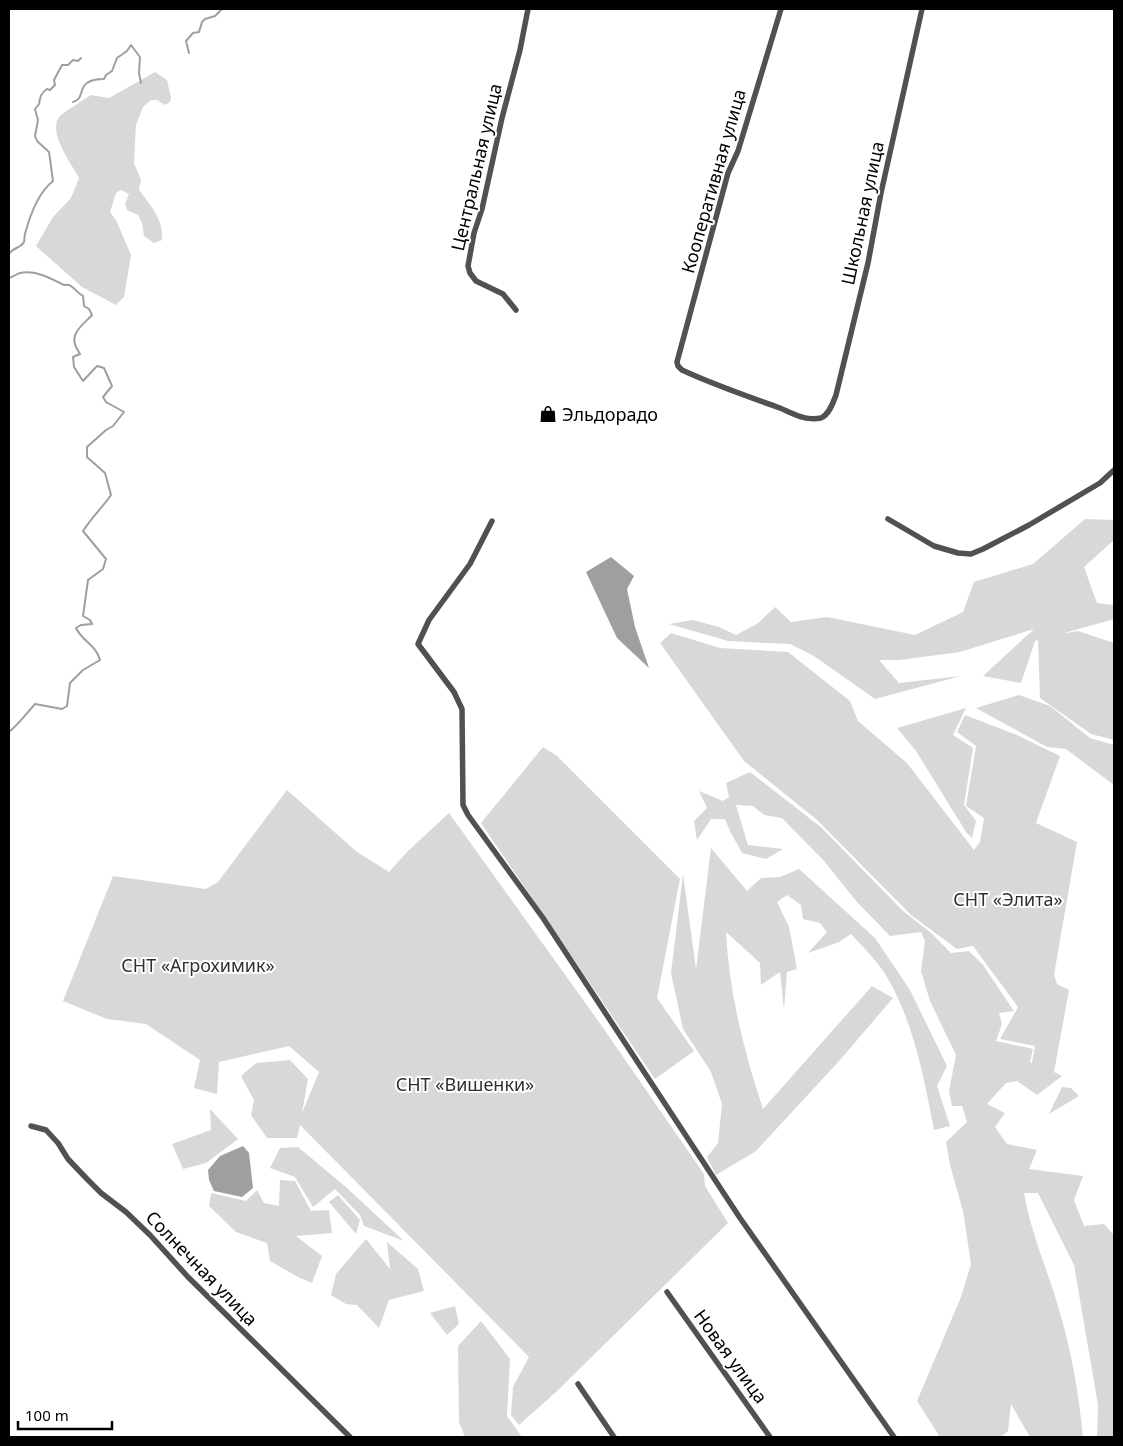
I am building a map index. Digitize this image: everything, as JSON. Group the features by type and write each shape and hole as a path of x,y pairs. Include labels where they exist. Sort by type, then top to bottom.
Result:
{"street":[{"name":"Центральная улица","path":"516,310 503,294 476,281 470,274 468,266 474,233 482,209 528,9"},
{"name":"Кооперативная улица","path":"781,9 738,150 728,173 677,362 682,370 725,389 781,408 803,418 821,418"},
{"name":"Школьная улица","path":"821,418 829,411 836,396 868,263 880,193 922,9"},
{"path":"888,519 934,546 958,554 971,554 991,545 1068,502 1100,483 1114,470"},
{"path":"492,521 470,564 429,620 418,644 454,692 462,708 464,806 475,826 543,918 740,1218 894,1437"},
{"name":"Солнечная улица","path":"31,1126 46,1130 87,1179 150,1235 188,1277 350,1437"},
{"name":"Новая улица","path":"666,1292 770,1437"},
{"path":"578,1384 614,1437"}],"green space":[{"path":"155,72 167,80 171,98 170,102 165,105 157,100 151,100 143,107 136,125 134,163 141,180 139,190 159,220 162,240 154,243 144,236 142,223 138,215 127,210 125,204 129,194 121,190 116,193 110,212 116,220 131,255 124,297 116,305 82,287 36,246 53,217 71,198 79,178 58,139 56,124 61,115 91,95 109,98"},
{"path":"1085,519 1114,520 1114,540 1084,567 1097,603 1114,605 1114,619 1061,634 1078,631 1114,643 1114,740 1091,734 1040,698 1038,640 1035,641 1021,683 983,676 1034,629 960,652 899,660 879,660 899,683 961,676 875,699 814,656 790,644 728,641 669,624 693,620 719,627 736,635 757,624 775,607 791,622 827,617 915,635 963,612 974,582 1033,564"},
{"name":"СНТ «Элита»","path":"671,633 720,648 788,652 850,701 858,721 907,763 974,850 980,842 984,818 966,806 976,746 957,732 965,715 1017,735 1060,756 1036,823 1077,842 1054,975 1057,984 1069,990 1054,1072 1062,1076 1037,1095 1017,1081 1006,1083 987,1104 1005,1113 995,1127 1007,1144 1037,1150 1029,1169 1083,1176 1074,1200 1084,1226 1104,1224 1114,1235 1114,1437 1097,1437 1098,1405 1074,1265 1038,1193 1024,1193 1031,1223 1056,1298 1068,1343 1083,1437 1030,1437 1011,1404 1008,1431 1001,1437 940,1437 917,1401 961,1297 971,1264 963,1211 950,1165 946,1142 967,1122 962,1106 952,1106 949,1091 956,1055 930,1001 921,971 925,941 921,932 890,936 857,902 824,861 782,818 764,815 753,806 736,805 748,845 783,849 766,859 742,853 725,819 711,819 697,840 694,821 707,808 699,791 723,801 729,797 726,783 750,772 822,828 902,910 931,933 951,953 969,951 983,965 1014,1011 999,1013 1002,1024 996,1041 1033,1049 1030,1062 1032,1063 1035,1046 1000,1039 1018,1007 973,946 957,949 911,915 816,819 744,761 660,643"},
{"path":"1019,695 1050,706 1090,738 1114,745 1114,785 1066,749 1047,747 976,708"},
{"path":"966,708 953,735 973,748 964,805 976,821 972,838 966,832 916,751 897,728"},
{"path":"543,747 557,756 680,879 657,998 694,1051 655,1079 481,823"},
{"name":"СНТ «Вишенки»","path":"287,790 357,852 389,872 408,851 449,813 599,1022 704,1174 705,1186 728,1223 556,1392 519,1425 511,1415 513,1387 529,1357 300,1125 297,1138 267,1138 251,1115 254,1100 241,1076 256,1063 290,1060 308,1079 302,1113 319,1072 289,1046 219,1062 217,1094 194,1088 200,1060 146,1024 107,1019 63,1001 113,876 206,889 218,882"},
{"path":"711,848 747,891 761,878 780,877 799,869 875,938 910,990 947,1066 937,1086 950,1126 934,1130 910,1028 903,1009 884,972 873,957 851,934 839,942 808,953 827,932 820,923 803,919 801,905 787,895 777,902 789,927 797,969 787,972 784,1010 780,972 761,985 760,963 726,932 730,977 738,1022 763,1109 872,986 893,998 840,1060 756,1151 716,1175 707,1157 718,1143 722,1104 711,1072 683,1029 671,973 683,874 696,969"},
{"path":"1062,1087 1071,1088 1079,1096 1049,1114"},
{"path":"210,1109 238,1139 206,1163 183,1169 172,1144 211,1130"},
{"path":"298,1147 347,1188 404,1241 364,1226 360,1215 335,1189 313,1207 295,1177 270,1168 280,1148"},
{"path":"280,1180 295,1181 311,1211 329,1210 332,1233 296,1236 322,1256 312,1283 270,1261 267,1243 236,1232 209,1206 211,1193 246,1201 257,1190 264,1203 279,1206"},
{"path":"338,1195 360,1220 356,1234 329,1202"},
{"path":"366,1239 390,1269 387,1242 418,1269 424,1291 389,1300 379,1328 357,1305 346,1304 331,1295 336,1274"},
{"path":"455,1306 459,1324 447,1335 430,1313"},
{"path":"481,1321 510,1359 507,1416 522,1437 465,1437 459,1422 458,1346"}],"shaded area":[{"path":"611,557 634,576 627,589 635,627 649,668 617,638 586,572"},
{"path":"243,1146 249,1153 253,1188 242,1197 214,1191 209,1180 208,1170 220,1156"}],"waterway":[{"path":"189,53 186,41 193,33 199,32 205,19 215,16 222,9"},
{"path":"73,102 79,98 87,83 93,80 104,79 112,71 117,58 127,51 131,45 140,57 139,73 141,83"},
{"path":"9,254 24,242 35,205 53,181 49,152 37,141 35,136 38,120 35,109 43,92 47,89 50,90 55,85 54,80 62,65 68,65 73,60 78,61 81,58"},
{"path":"9,278 26,272 37,274 64,285 70,285 83,296 84,306 89,309 92,315 76,333 74,342 80,354 73,357 74,367 83,381 97,366 104,368 112,386 103,397 106,402 124,412 113,426 87,447 87,457 105,473 111,495 83,531 106,559 103,569 88,580 83,616 90,620 92,624 81,625 76,628 95,650 100,660 83,670 70,683 67,706 62,709 35,704 9,732"}],"place":[{"name":"Эльдорадо","path":"548,414"}],"park label":[{"name":"СНТ «Агрохимик»","path":"198,965"}]}
